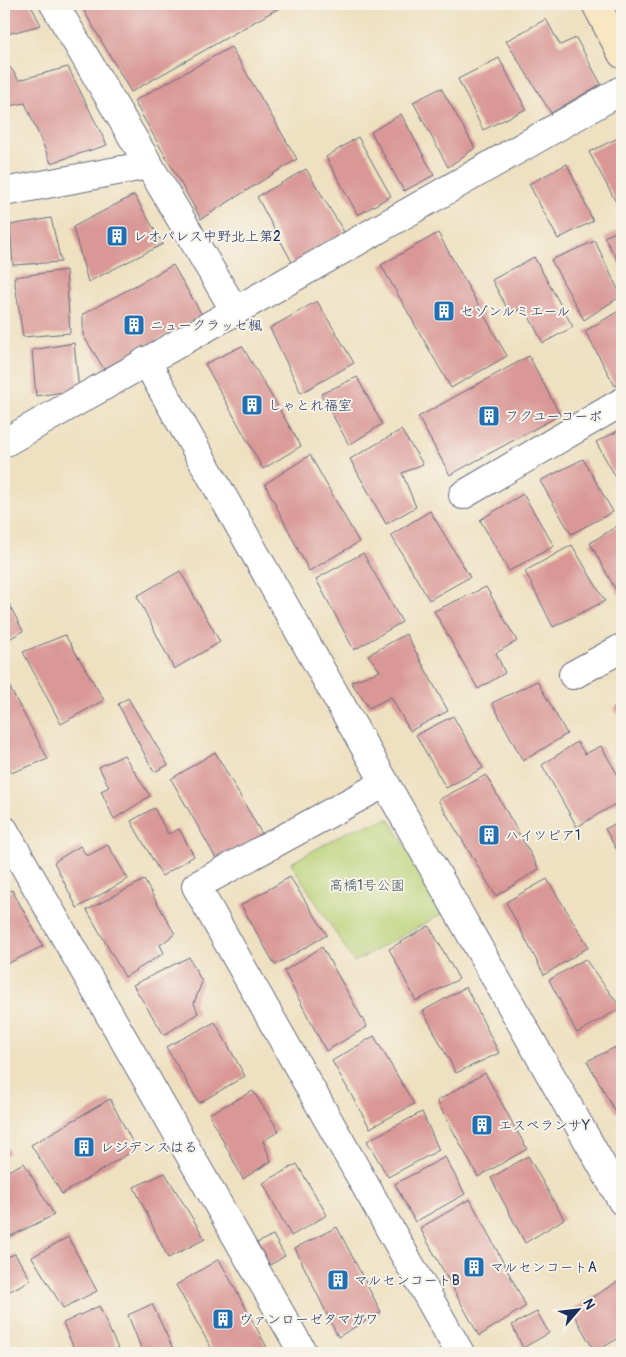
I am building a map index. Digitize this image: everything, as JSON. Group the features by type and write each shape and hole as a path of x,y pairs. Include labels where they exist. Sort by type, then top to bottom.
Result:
{"street":[{"path":"54,4 235,311"},
{"path":"596,4 622,54"},
{"path":"4,443 622,90"},
{"path":"4,192 149,166"},
{"path":"146,362 622,1201"},
{"path":"463,495 622,402"},
{"path":"573,675 622,648"},
{"path":"385,783 196,886 460,1353"},
{"path":"8,848 303,1353"}],"green space":[{"name":"高橋1号公園","path":"389,819 446,912 354,962 291,863 350,830"}],"building":[{"path":"4,4 30,4 41,25 4,35"},
{"path":"80,4 286,4 131,92"},
{"path":"546,19 560,45 576,38 601,84 551,113 506,41"},
{"path":"231,47 297,159 201,219 134,101"},
{"path":"499,58 526,109 483,130 458,79"},
{"path":"10,67 19,80 68,67 107,145 51,163 25,103 4,107 4,68"},
{"path":"441,88 475,148 448,167 413,102"},
{"path":"401,114 434,175 404,191 371,132"},
{"path":"622,136 622,213 589,152"},
{"path":"358,137 391,196 358,215 326,157"},
{"path":"567,164 593,221 558,239 529,184"},
{"path":"306,169 344,232 293,264 257,197"},
{"name":"レオパレス中野北上第2","path":"134,195 163,244 88,282 73,227"},
{"path":"51,218 61,262 13,265 10,225"},
{"path":"622,229 622,268 604,237"},
{"name":"セゾンルミエール","path":"438,233 507,356 451,388 381,265"},
{"path":"595,241 621,296 584,320 551,260"},
{"path":"534,257 573,327 543,343 524,307 510,314 492,280"},
{"name":"ニュークラッセ楓","path":"173,265 202,315 104,369 83,335 83,314"},
{"path":"66,270 70,333 23,337 14,277"},
{"path":"317,301 354,363 301,393 270,328"},
{"path":"622,309 622,381 615,386 585,331"},
{"path":"74,343 79,390 36,396 32,350"},
{"name":"しゃとれ福室","path":"242,346 301,446 263,469 205,364"},
{"name":"フクユーコーポ","path":"529,356 560,415 450,475 418,417"},
{"path":"357,377 382,424 349,445 321,394"},
{"path":"622,429 622,488 596,442"},
{"path":"401,430 423,464 402,473 416,507 386,524 350,459"},
{"path":"310,455 359,542 309,571 265,484"},
{"path":"583,459 613,512 571,534 540,481"},
{"path":"523,494 554,546 509,571 480,520"},
{"path":"430,511 470,577 429,600 391,535"},
{"path":"622,523 622,592 618,594 590,543"},
{"path":"572,545 605,601 553,627 525,571"},
{"path":"363,553 402,622 354,650 316,579"},
{"path":"180,571 220,642 174,669 137,596"},
{"path":"486,587 517,641 496,653 505,673 478,689 434,611"},
{"path":"9,604 23,631 4,642 4,607"},
{"path":"406,634 448,711 410,731 391,697 369,708 351,682 380,671 368,655"},
{"path":"65,635 104,700 61,724 23,652"},
{"path":"4,677 48,759 11,773 4,757"},
{"path":"537,681 567,734 523,761 492,703"},
{"path":"128,698 168,765 154,772 118,704"},
{"path":"622,703 622,723 614,708"},
{"path":"453,716 483,768 446,788 416,735"},
{"path":"577,742 585,754 601,746 622,782 622,800 577,827 542,765"},
{"path":"215,752 263,836 218,862 171,779"},
{"path":"124,755 150,796 114,819 101,791 109,787 99,767"},
{"name":"ハイツピア1","path":"486,775 539,869 496,896 438,800"},
{"path":"154,808 168,834 179,829 194,856 162,876 131,821"},
{"path":"622,820 622,859 605,829"},
{"path":"108,845 128,879 77,908 54,862 80,846 87,856"},
{"path":"290,877 327,935 275,965 241,905"},
{"path":"547,879 589,947 544,975 506,902"},
{"path":"144,880 175,934 160,945 164,953 125,977 87,910"},
{"path":"12,890 43,946 7,964 4,957 4,894"},
{"path":"429,926 459,979 416,1001 389,949"},
{"path":"322,947 367,1027 326,1051 284,971"},
{"path":"189,957 202,982 194,1003 198,1013 164,1035 133,985"},
{"path":"585,959 621,1008 577,1033 549,980"},
{"path":"466,987 499,1053 456,1073 423,1011"},
{"path":"215,1022 245,1076 199,1103 166,1047"},
{"path":"374,1036 414,1104 370,1128 332,1061"},
{"path":"622,1044 622,1109 616,1113 587,1061"},
{"name":"エスペランサY","path":"485,1073 527,1149 478,1177 437,1101"},
{"path":"253,1091 279,1131 263,1141 271,1161 243,1179 209,1114"},
{"name":"レジデンスはる","path":"110,1099 136,1149 62,1194 31,1145"},
{"path":"422,1112 439,1150 388,1177 367,1141"},
{"path":"4,1141 10,1153 4,1157"},
{"path":"528,1156 564,1219 525,1243 491,1178"},
{"path":"445,1157 465,1194 415,1222 395,1184"},
{"path":"24,1163 54,1215 5,1239 4,1173"},
{"path":"297,1164 327,1215 291,1236 263,1183"},
{"path":"165,1173 205,1239 168,1258 134,1187"},
{"name":"マルセンコートA","path":"470,1199 526,1306 479,1336 420,1228"},
{"name":"マルセンコートB","path":"337,1227 381,1312 338,1337 295,1248"},
{"path":"273,1235 285,1256 270,1265 257,1243"},
{"path":"68,1237 97,1291 63,1308 32,1257"},
{"path":"15,1254 31,1280 4,1294 4,1258"},
{"name":"ヴァンローゼタマガワ","path":"219,1259 270,1353 214,1353 176,1285"},
{"path":"622,1279 622,1336 595,1352 571,1310"},
{"path":"152,1304 175,1353 143,1353 128,1315"},
{"path":"99,1306 120,1353 76,1353 63,1323"},
{"path":"537,1312 549,1333 523,1348 512,1325"}],"place":[{"name":"レオパレス中野北上第2","path":"117,236"},
{"name":"セゾンルミエール","path":"444,311"},
{"name":"ニュークラッセ楓","path":"134,325"},
{"name":"しゃとれ福室","path":"252,405"},
{"name":"フクユーコーポ","path":"489,416"},
{"name":"ハイツピア1","path":"489,835"},
{"name":"エスペランサY","path":"482,1125"},
{"name":"レジデンスはる","path":"84,1147"},
{"name":"マルセンコートA","path":"474,1267"},
{"name":"マルセンコートB","path":"338,1280"},
{"name":"ヴァンローゼタマガワ","path":"223,1319"}]}
